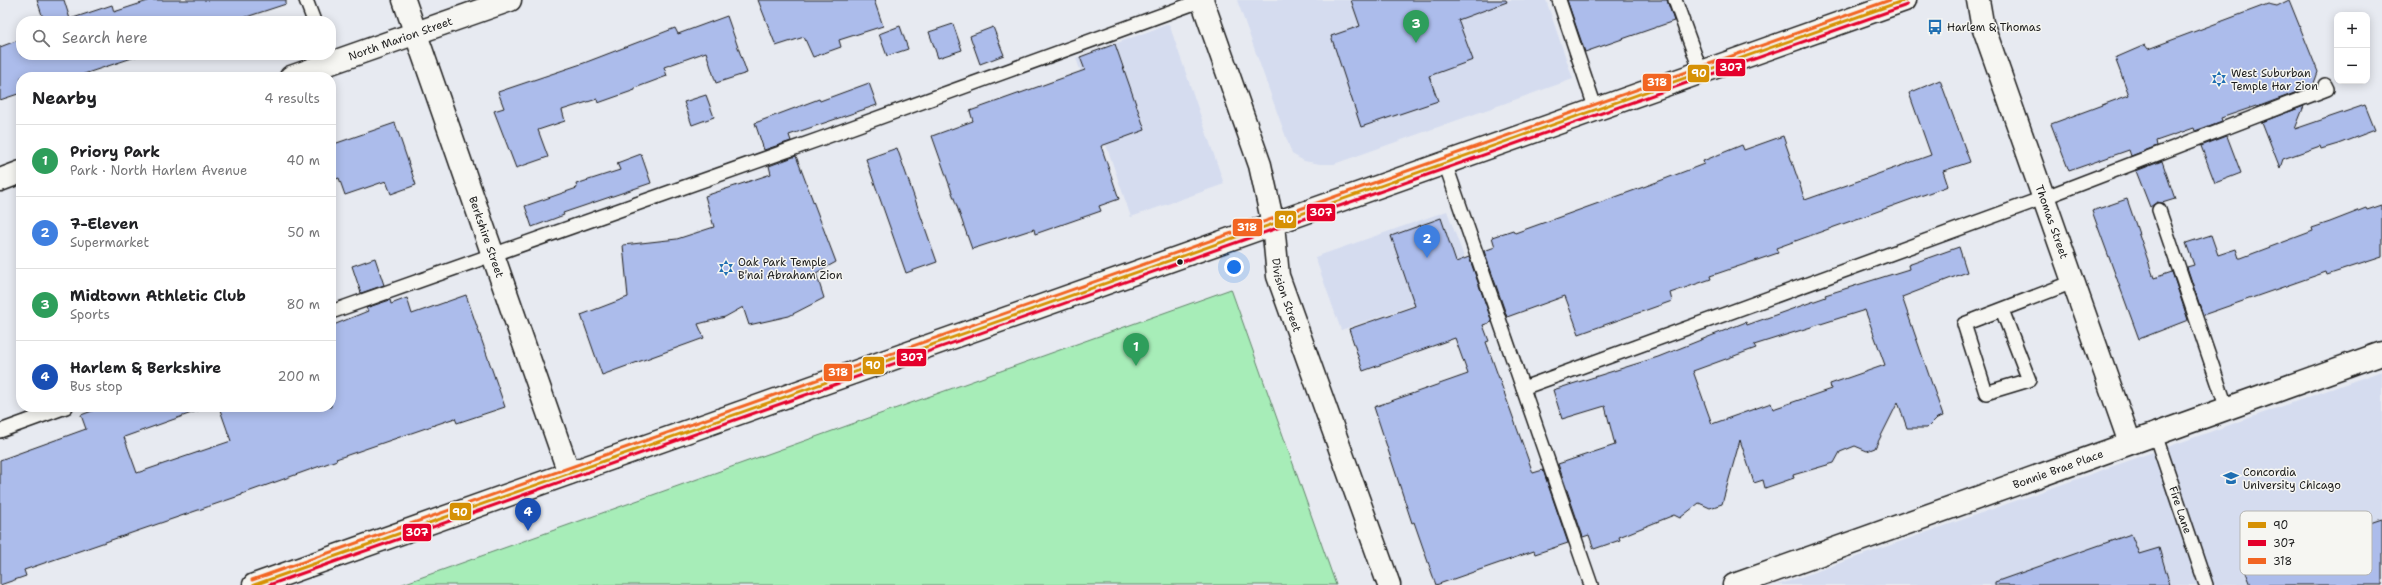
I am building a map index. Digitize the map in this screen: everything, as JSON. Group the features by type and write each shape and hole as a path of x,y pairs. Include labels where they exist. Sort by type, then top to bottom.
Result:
{"street":[{"name":"Berkshire Street","path":"404,0 569,474"},
{"name":"North Marion Street","path":"336,57 416,33 510,0"},
{"name":"Division Street","path":"1202,0 1260,165 1273,224 1278,276 1389,585"},
{"path":"254,585 1906,0"},
{"name":"Thomas Street","path":"1978,0 1982,23 2130,443"},
{"name":"North Marion Street","path":"301,72 326,60"},
{"path":"0,180 16,174"},
{"name":"Bonnie Brae Place","path":"1734,585 2382,353"}],"lane":[{"path":"306,0 312,16"},
{"path":"336,310 820,139 1202,0"},
{"path":"1559,0 1596,110"},
{"path":"1675,0 1701,72"},
{"path":"1523,388 2043,198 2327,89 2325,85"},
{"path":"1445,163 1591,585"},
{"path":"2159,210 2227,408"},
{"path":"2002,310 2028,380 1986,393 1964,324 2073,282"},
{"path":"0,431 52,412"},
{"name":"Fire Lane","path":"2155,434 2206,585"}],"shaded area":[{"path":"1237,0 1546,0 1573,79 1334,164 1320,164 1304,161 1292,154"},
{"path":"1169,24 1224,184 1131,217 1076,58"},
{"path":"1447,211 1474,284 1341,330 1315,257"},
{"name":"Concordia University Chicago","path":"2382,371 2382,585 1778,585"}],"green space":[{"path":"1231,289 1336,585 400,585"}],"building":[{"path":"37,0 64,0 69,16 42,16"},
{"path":"151,0 286,0 286,4 249,16 79,16 112,5 114,12"},
{"path":"758,0 874,0 883,26 839,40 841,47 813,57 804,37 776,46"},
{"path":"1351,0 1506,0 1507,2 1458,20 1473,60 1429,76 1438,101 1361,127 1331,36 1360,26"},
{"path":"1567,0 1667,0 1674,21 1585,52"},
{"name":"West Suburban Temple Har Zion","path":"2289,0 2318,72 2313,86 2257,107 2256,106 2221,118 2222,121 2195,131 2194,128 2156,141 2157,146 2131,156 2129,150 2069,171 2051,124 2129,95 2115,58 2145,45 2148,49 2268,4 2277,6"},
{"path":"727,16 747,73 716,83 706,52 664,67 667,76 635,88 635,90 598,103 597,99 562,110 565,121 538,130 548,157 516,168 494,111 504,108 498,92 584,63 675,28 678,34"},
{"path":"953,24 962,50 938,58 929,32"},
{"path":"900,26 908,49 887,56 879,34"},
{"path":"993,27 1004,55 980,64 970,36"},
{"path":"16,41 16,60 126,60 90,72 16,72 16,95 0,100 0,47"},
{"path":"1115,44 1145,130 1101,146 1119,199 1099,206 1101,211 1035,234 1034,229 972,249 932,136 973,121 970,111 1085,70 1080,57"},
{"path":"1940,80 1970,162 1943,171 1948,186 1776,248 1778,253 1710,276 1711,279 1670,293 1672,301 1579,334 1565,296 1507,317 1484,251 1495,247 1492,237 1513,230 1515,233 1649,185 1704,164 1703,161 1742,145 1744,150 1783,136 1805,200 1931,155 1909,93"},
{"path":"869,83 877,105 789,135 791,141 764,150 755,123 819,99 820,101"},
{"path":"706,95 714,117 692,125 684,102"},
{"path":"2365,105 2375,130 2338,144 2321,149 2320,146 2283,159 2280,168 2262,122 2304,106 2295,129"},
{"path":"395,123 416,185 391,194 386,181 345,195 339,178 336,179 336,143"},
{"path":"2227,136 2241,173 2215,183 2201,146"},
{"path":"897,148 937,262 906,273 866,159"},
{"path":"641,154 651,183 563,213 564,215 532,227 525,206 577,188 576,184 620,170 617,163"},
{"name":"Oak Park Temple B'nai Abraham Zion","path":"796,156 836,262 816,273 824,298 789,316 749,325 743,307 725,317 698,324 704,338 602,375 581,315 628,297 623,245 677,239 714,227 705,196 771,174 769,166"},
{"path":"2162,161 2175,199 2162,203 2157,202 2150,207 2136,171"},
{"path":"2127,199 2154,278 2172,272 2188,320 2139,339 2092,211"},
{"path":"2382,205 2382,257 2327,275 2326,272 2203,315 2187,267 2194,265 2186,243 2211,235 2218,255 2236,249 2239,258 2241,258 2313,231 2312,228 2366,208 2367,210"},
{"path":"1441,218 1456,262 1469,257 1492,322 1483,325 1489,341 1486,342 1533,473 1543,470 1568,543 1535,554 1534,551 1436,585 1414,522 1412,523 1374,407 1468,374 1455,338 1363,371 1349,329 1415,306 1391,236"},
{"path":"1959,247 1967,272 1902,297 1943,416 1937,418 1927,428 1907,428 1898,402 1875,448 1867,451 1855,446 1840,452 1834,463 1793,475 1794,478 1765,488 1763,480 1754,483 1740,440 1722,504 1710,508 1699,503 1680,518 1674,515 1619,537 1620,540 1594,549 1589,535 1583,537 1558,464 1615,445 1605,406 1562,419 1553,390 1658,357 1746,322 1747,325 1826,297 1825,295 1909,269 1908,265","holes":["1865,310 1885,365 1830,384 1831,389 1773,409 1771,403 1712,424 1693,371 1756,348 1754,345"]},
{"path":"375,258 384,285 361,293 352,266"},
{"path":"466,295 505,407 457,423 455,418 336,459 337,460 242,495 24,570 26,576 0,585 0,460 86,429 81,415 89,412 194,412 124,437 137,473 231,441 221,412 336,412 336,324 368,311 366,308 390,300 391,304 407,298 412,314"},
{"path":"2382,519 2382,585 2251,585 2247,575 2372,575 2372,522"},
{"path":"2131,534 2139,554 2159,548 2170,585 1995,585 1995,582"}],"transit line":[{"name":"318","path":"252,580 1890,0"},
{"name":"90","path":"254,585 1905,0"},
{"name":"307","path":"269,585 1907,5"}],"place":[{"name":"Harlem & Thomas","path":"1935,27"},
{"name":"Midtown Athletic Club","path":"1416,43"},
{"name":"West Suburban Temple Har Zion","path":"2219,79"},
{"name":"7-Eleven","path":"1427,258"},
{"name":"Oak Park Temple B'nai Abraham Zion","path":"726,268"},
{"name":"Priory Park","path":"1136,366"},
{"name":"Concordia University Chicago","path":"2231,478"},
{"name":"Harlem & Berkshire","path":"528,531"}]}
